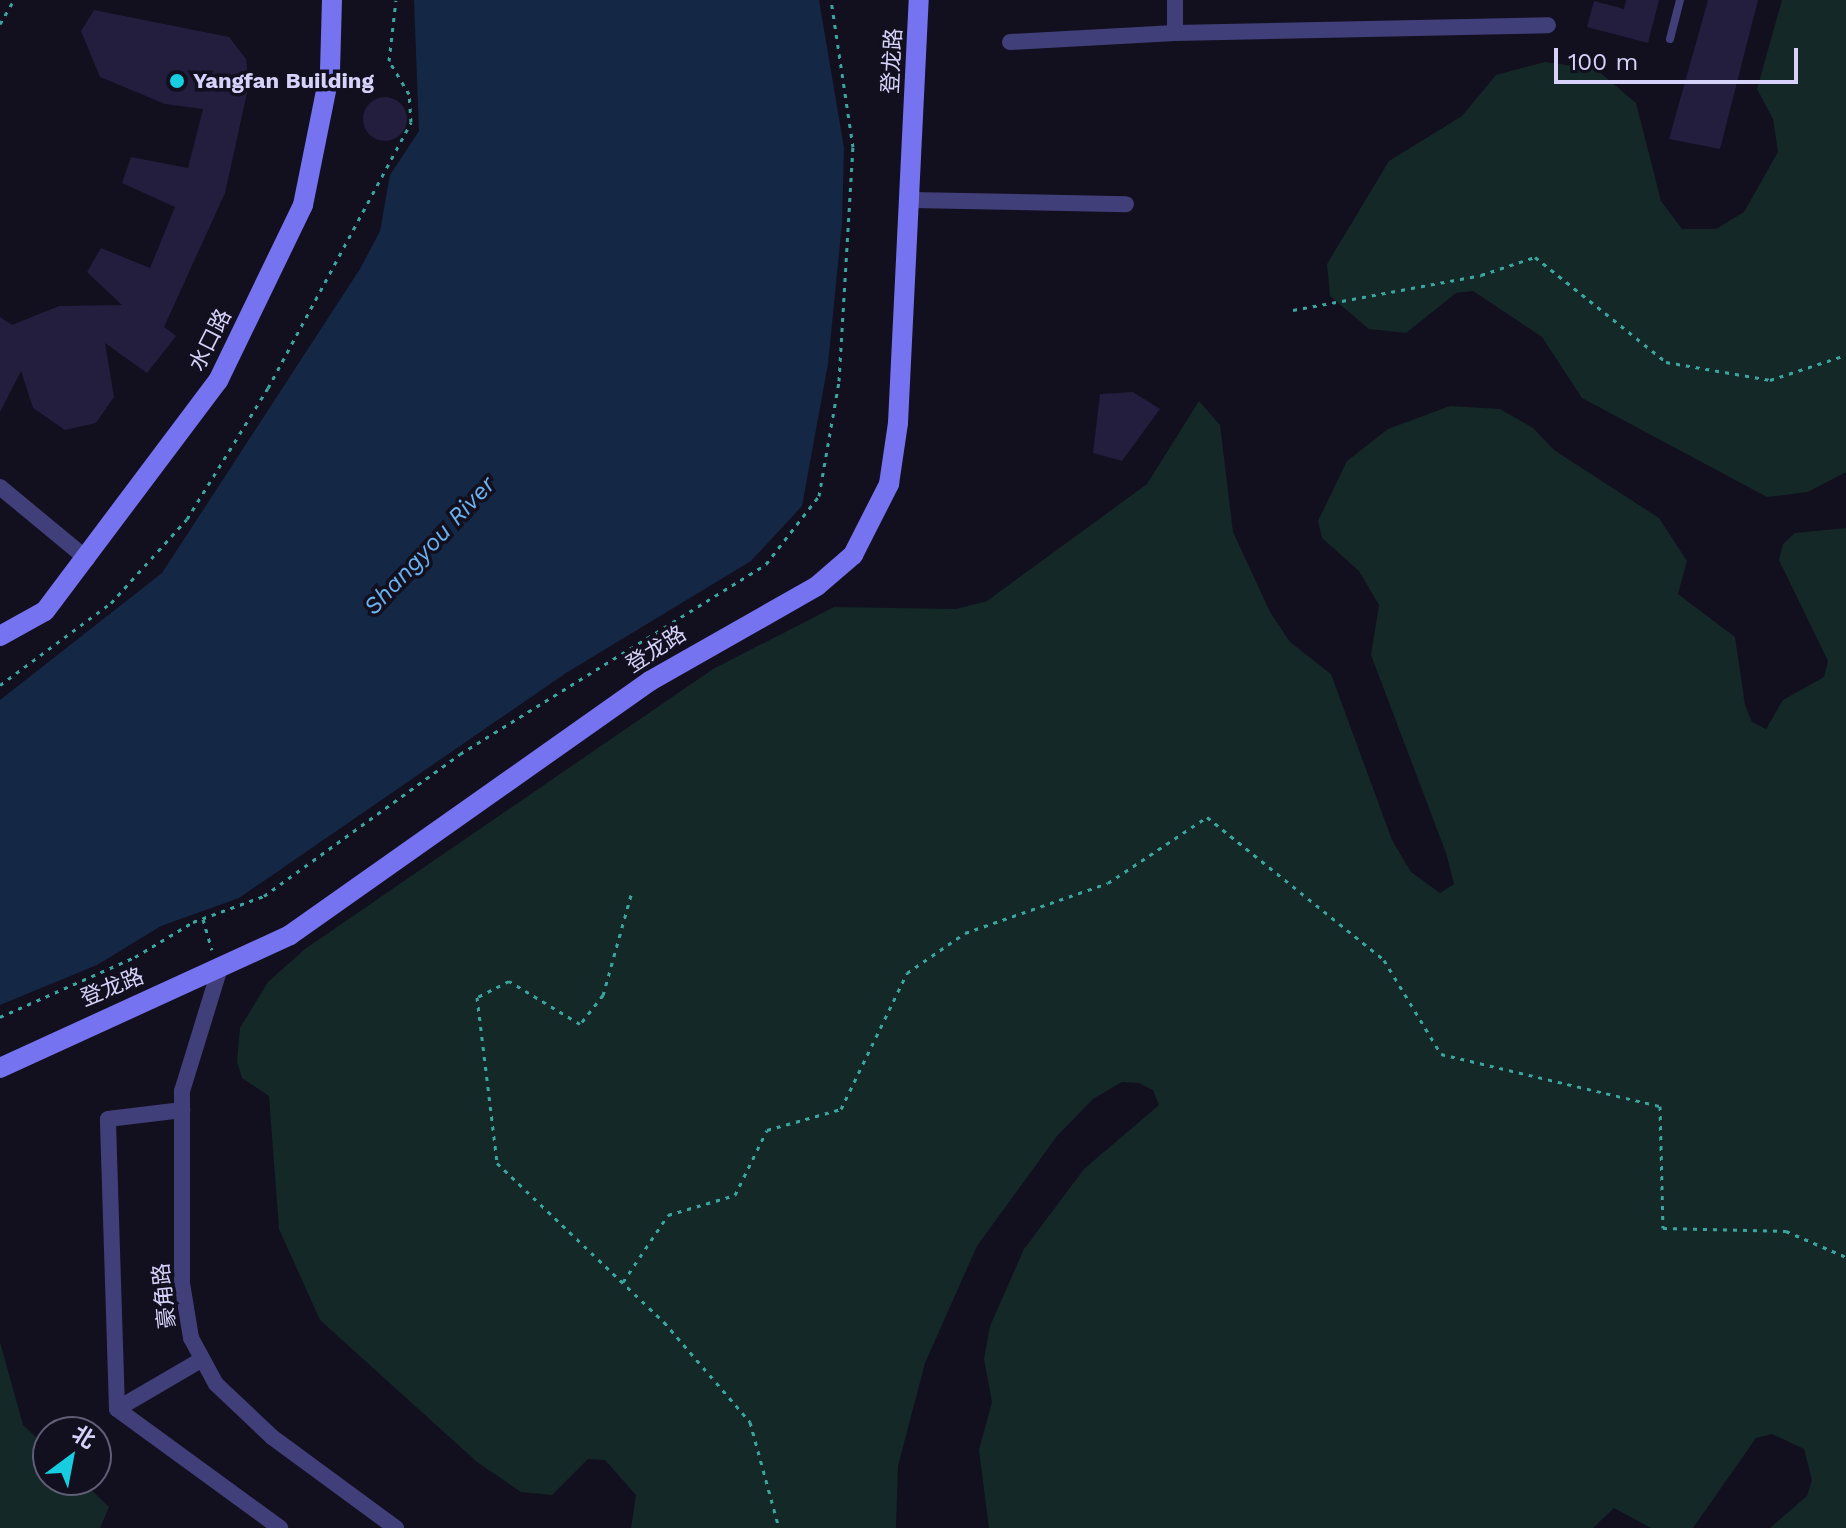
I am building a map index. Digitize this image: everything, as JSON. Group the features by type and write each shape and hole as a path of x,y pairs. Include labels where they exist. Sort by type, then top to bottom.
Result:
{"street":[{"name":"水口路","path":"0,636 45,611 218,381 303,205 330,71 332,0"},
{"name":"登龙路","path":"0,1068 40,1044 290,935 650,681 817,586 853,555 889,484 911,200 919,0"},
{"path":"1175,0 1175,33"},
{"path":"1010,42 1175,33 1548,25"},
{"path":"911,200 1126,204"},
{"path":"0,487 87,559"},
{"name":"豪角路","path":"217,965 182,1110 182,1283 201,1360 272,1437 396,1528"},
{"path":"117,1409 108,1119 182,1110"},
{"path":"117,1409 201,1360"},
{"path":"117,1409 280,1528"}],"lane":[{"path":"1670,39 1680,0"}],"path":[{"path":"0,24 14,0"},
{"path":"0,685 111,603 177,530 268,388 411,122 409,94 389,61 396,0"},
{"path":"0,1017 203,919 264,896 460,754 704,597 760,570 819,496 841,367 853,147 831,0"},
{"path":"1293,310 1481,275 1535,257 1666,362 1770,380 1846,355"},
{"path":"623,1282 668,1215 735,1195 767,1130 841,1109 907,973 965,933 1108,883 1207,817 1384,960 1441,1054 1660,1106 1663,1228 1786,1231 1846,1257"},
{"path":"631,895 603,995 580,1024 509,981 477,997 497,1163 623,1282 750,1422 779,1528"},
{"path":"203,919 217,965"}],"green space":[{"path":"1782,0 1846,0 1846,472 1808,492 1767,497 1582,398 1542,337 1473,291 1456,293 1406,333 1369,329 1330,296 1327,264 1389,161 1462,116 1496,75 1545,62 1596,69 1636,103 1661,201 1682,229 1716,229 1744,212 1778,152 1773,119 1757,89"},
{"path":"1199,401 1220,425 1233,532 1270,612 1290,642 1331,674 1392,840 1411,872 1440,893 1454,884 1446,853 1371,655 1379,605 1359,571 1322,538 1318,521 1347,461 1388,429 1450,406 1500,409 1533,428 1554,450 1659,518 1687,561 1678,594 1735,637 1745,705 1752,722 1766,729 1783,700 1824,677 1828,661 1779,560 1783,544 1795,533 1846,528 1846,1528 1770,1528 1807,1496 1812,1480 1804,1449 1772,1434 1756,1438 1693,1528 1651,1528 1614,1508 1593,1528 989,1528 979,1450 992,1402 984,1359 990,1326 1024,1249 1084,1169 1159,1105 1153,1090 1139,1083 1122,1082 1093,1099 1057,1136 977,1246 925,1363 898,1466 896,1528 631,1528 636,1495 605,1460 588,1459 552,1495 521,1492 477,1462 320,1320 279,1229 269,1096 242,1078 237,1062 240,1028 268,982 305,949 713,669 834,607 956,609 987,601 1147,484"},
{"path":"0,1342 23,1425 32,1433 32,1496 98,1496 109,1507 100,1528 0,1528"}],"water":[{"name":"Shangyou River","path":"414,0 819,0 844,148 842,224 828,364 802,506 751,561 566,673 239,898 161,926 97,965 0,1005 0,700 162,573 360,269 380,231 390,175 419,131"}],"building":[{"path":"1626,0 1659,0 1648,43 1587,27 1594,1 1624,9"},
{"path":"1708,0 1758,0 1720,149 1669,139"},
{"path":"94,10 229,37 246,59 249,84 225,193 164,327 176,336 147,373 105,343 114,397 96,423 65,430 33,408 21,371 0,412 0,317 12,325 59,306 122,305 87,272 101,248 150,268 175,207 122,183 131,157 188,168 203,109 165,104 100,77 81,31"},
{"path":"385,97 401,103 407,119 401,135 385,141 369,135 363,119 369,103"},
{"path":"1133,392 1160,409 1122,461 1093,453 1100,394"}],"place":[{"name":"Yangfan Building","path":"177,81"}]}
